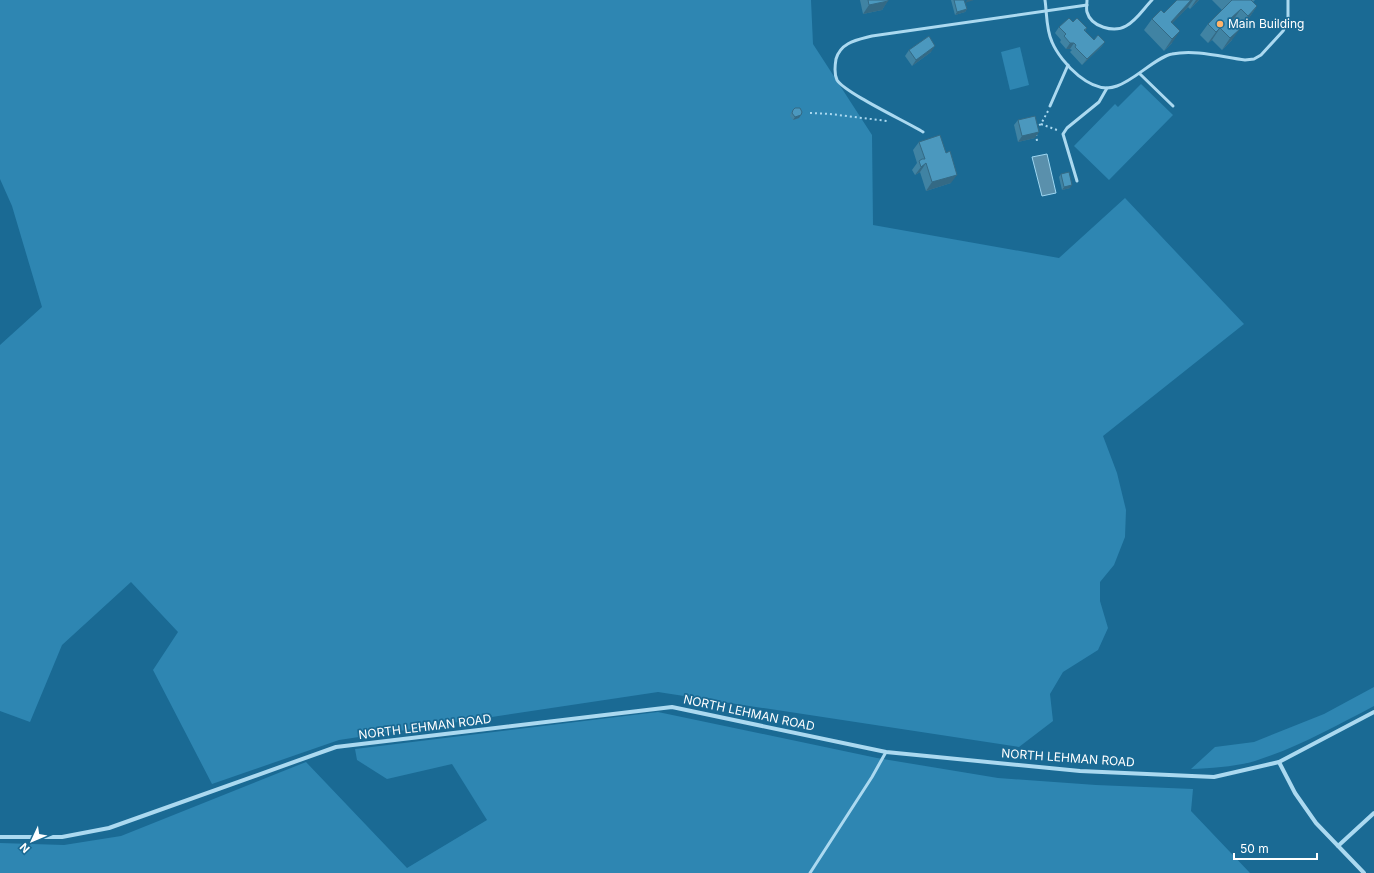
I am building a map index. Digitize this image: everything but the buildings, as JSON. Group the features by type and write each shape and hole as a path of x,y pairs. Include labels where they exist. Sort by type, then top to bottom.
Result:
{"street":[{"name":"NORTH LEHMAN ROAD","path":"0,837 62,837 109,828 336,747 672,707 886,752 1080,771 1214,776 1279,762 1374,712"},
{"path":"1279,762 1295,793 1316,823 1364,873"},
{"path":"1338,846 1374,813"}],"lane":[{"path":"1045,0 1048,30 1052,42 1068,65 1090,83 1100,88 1117,86 1140,74 1171,54 1191,53 1245,60 1254,59 1261,55 1288,22 1288,0"},
{"path":"1087,0 1087,13 1092,21 1102,27 1114,30 1126,26 1139,16 1152,0"},
{"path":"923,132 850,91 839,82 836,78 835,65 842,47 853,41 872,36 1087,5"},
{"path":"1050,106 1068,65"},
{"path":"1140,74 1173,106"},
{"path":"1077,181 1063,134 1067,128 1100,102 1107,88"},
{"path":"810,873 886,752"}],"path":[{"path":"1037,141 1035,128 1041,124 1050,106"},
{"path":"810,113 830,114 885,122 898,118"},
{"path":"1041,124 1053,127 1063,134"}],"shaded area":[{"path":"0,0 811,0 813,44 872,135 873,225 1059,258 1125,198 1244,324 1103,436 1117,473 1126,510 1125,537 1114,565 1100,582 1100,601 1108,628 1098,650 1063,672 1050,694 1053,721 1019,747 658,692 339,740 212,784 153,670 178,632 131,582 62,645 30,722 0,711 0,345 42,307 12,206 0,179"},
{"path":"1020,47 1029,85 1010,90 1001,52"},
{"path":"1141,84 1173,115 1109,180 1074,146 1115,104 1118,107"},
{"path":"1047,154 1056,193 1042,196 1032,157"},
{"path":"1374,687 1374,706 1301,743 1270,756 1239,765 1191,769 1215,747 1254,742 1324,714"},
{"path":"658,712 877,758 998,778 1096,785 1193,789 1191,811 1250,873 0,873 0,843 64,845 121,836 306,762 407,868 487,820 452,764 387,779 357,760 355,749"}],"place":[{"name":"Main Building","path":"1220,24"}]}
